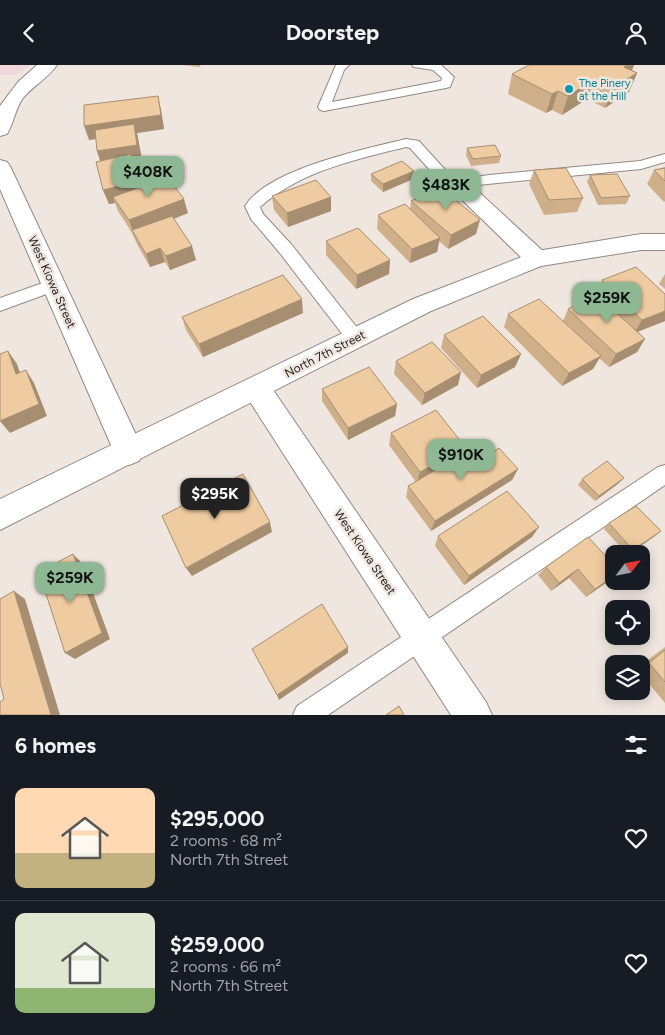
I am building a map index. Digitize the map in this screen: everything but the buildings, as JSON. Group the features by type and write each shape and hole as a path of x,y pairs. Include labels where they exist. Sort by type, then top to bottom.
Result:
{"street":[{"path":"0,130 7,109 16,94 48,65"},
{"name":"West Kiowa Street","path":"0,166 129,452"},
{"path":"462,187 537,259"},
{"name":"North 7th Street","path":"0,515 257,389 422,305 537,259 641,242 665,242"},
{"name":"West Kiowa Street","path":"257,389 473,715"}],"lane":[{"path":"343,65 339,69 324,107 446,85 448,77 436,66 418,65"},
{"path":"356,339 285,248 256,216 252,206 270,191 297,176 340,161 406,143 414,144 443,176 462,187 474,181 489,179 640,165 665,157"},
{"path":"0,305 54,285"},
{"path":"306,715 665,474"}],"shaded area":[{"path":"0,65 31,65 16,75 0,75"}],"place":[{"name":"The Pinery at the Hill","path":"569,89"}]}
